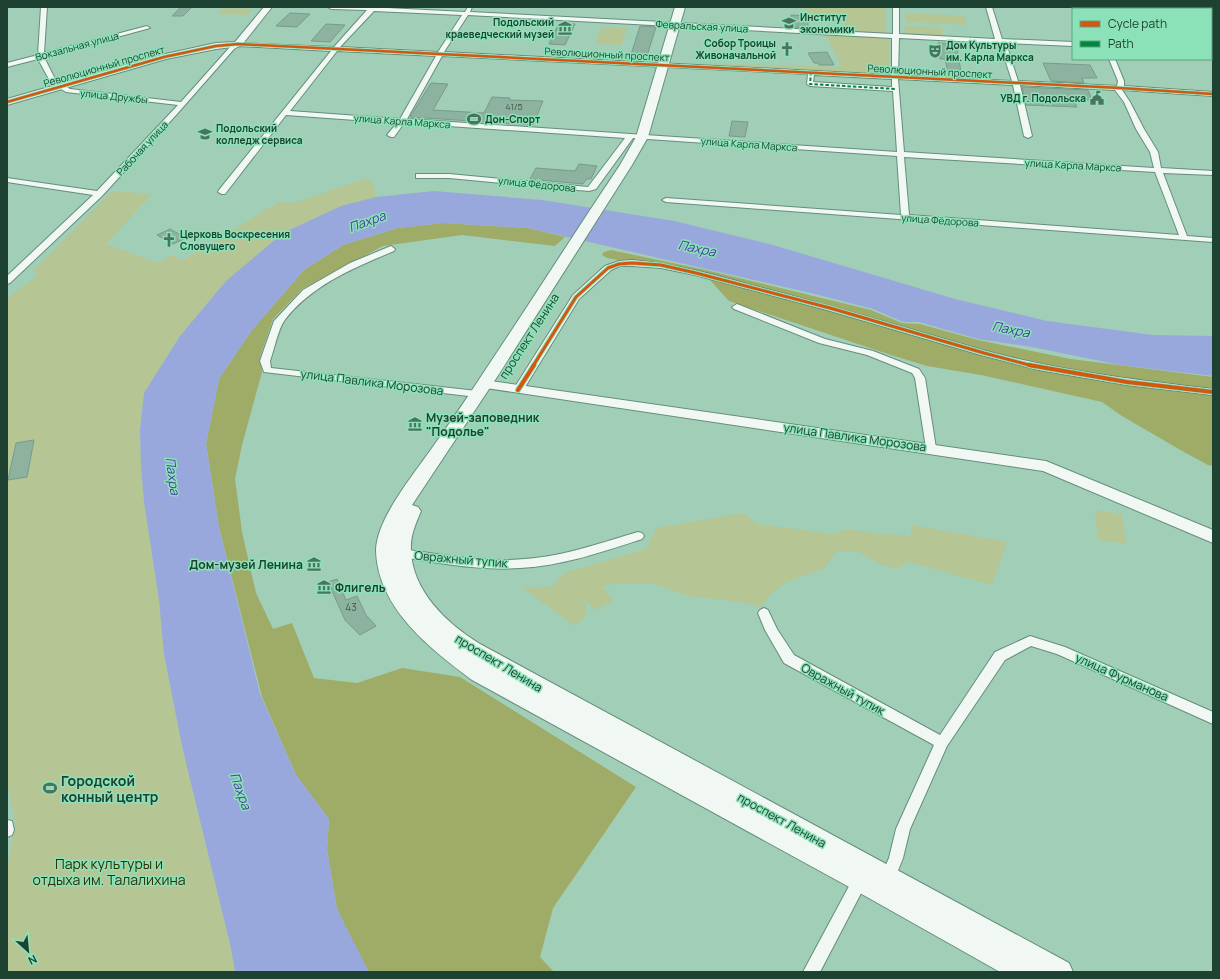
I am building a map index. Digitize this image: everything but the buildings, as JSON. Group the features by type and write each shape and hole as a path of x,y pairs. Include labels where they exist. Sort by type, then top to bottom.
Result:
{"main road":[{"name":"проспект Ленина","path":"680,7 663,65 636,137 643,151 632,165 486,388 401,506 390,532 386,550 389,570 396,590 413,618 440,645 480,674 860,880 1026,972"},
{"name":"проспект Ленина","path":"486,388 415,505 404,530 401,553 403,570 412,588 428,610 452,635 500,666 1060,972"}],"street":[{"path":"44,7 41,58 53,82 61,87"},
{"name":"Рабочая улица","path":"7,281 11,274 99,194 183,104 232,48 238,44 268,7"},
{"name":"Февральская улица","path":"331,7 469,10 675,24 1072,44"},
{"path":"896,7 895,77 906,218"},
{"path":"989,7 999,41 1003,43 1016,84 1028,136"},
{"path":"222,192 336,48 372,9"},
{"path":"391,135 402,121 441,53 469,10"},
{"name":"Вокзальная улица","path":"7,65 147,28"},
{"name":"Революционный проспект","path":"7,102 174,54 238,44 441,53 1213,94"},
{"path":"1112,60 1121,81 1120,88 1118,90 1127,102 1140,129 1154,152 1158,170 1184,238"},
{"path":"811,72 810,84 896,89"},
{"name":"улица Дружбы","path":"61,87 68,91 183,104"},
{"name":"улица Карла Маркса","path":"286,113 636,137 1213,173"},
{"name":"улица Фёдорова","path":"419,176 449,176 589,188 594,187 626,141 636,137"},
{"path":"7,180 99,194"},
{"name":"улица Фёдорова","path":"666,200 1213,240"},
{"name":"улица Павлика Морозова","path":"391,249 353,265 306,292 279,321 266,360 268,370 518,390 931,448 1046,466 1213,537"},
{"path":"518,390 576,297 608,268 619,264 632,263 661,265 696,273 830,308 984,353 1039,366 1127,382 1213,392"},
{"path":"737,307 822,341 870,353 916,371 920,378 931,448"},
{"name":"Овражный тупик","path":"401,553 476,563 519,564 553,560 602,548 638,536"},
{"name":"Овражный тупик","path":"764,613 771,630 789,659 942,744"},
{"name":"улица Фурманова","path":"942,744 1000,656 1030,641 1061,650 1213,718"},
{"path":"888,878 896,858 903,829 942,744"},
{"path":"811,972 860,880"}],"green space":[{"path":"885,7 886,31 883,33 829,29 829,25 844,26 844,16 808,13 808,9 794,8"},
{"path":"223,8 253,9 247,15 217,14"},
{"path":"905,13 964,16 966,25 907,22"},
{"path":"904,26 942,28 943,36 905,33"},
{"path":"602,27 627,28 621,45 595,44"},
{"path":"825,34 889,39 890,72 886,74 697,63 842,67"},
{"name":"Парк культуры и отдыха им. Талалихина","path":"367,178 374,185 376,197 341,206 283,233 226,281 180,336 144,393 140,430 141,466 144,502 159,600 164,654 182,746 231,948 235,972 7,972 7,872 15,823 7,781 7,298 37,276 34,270 112,191 152,194 106,244 158,263 172,255 183,260 279,202 294,203"},
{"path":"443,223 528,228 565,237 555,246 462,235 383,246 302,289 273,319 260,357 262,372 242,445 235,479 242,532 256,593 273,629 292,623 314,678 357,683 402,668 460,677 636,787 553,908 540,957 554,972 367,972 337,909 327,849 329,819 296,775 262,697 219,527 206,444 219,379 252,330 304,270 343,245 398,228"},
{"path":"611,250 706,270 871,310 902,323 920,324 978,340 1071,359 1213,377 1213,466 1208,465 1184,452 1122,416 1102,402 981,375 927,366 891,355 729,301 707,277 607,258 602,255 604,252"},
{"path":"1095,510 1122,514 1126,544 1098,540"},
{"path":"743,513 757,524 832,534 849,529 911,536 912,525 1007,542 992,585 909,562 896,569 880,564 857,551 836,552 825,568 787,582 769,596 762,606 725,600 692,597 654,584 617,583 602,587 614,601 595,610 583,597 586,607 586,616 575,626 523,588 551,587 564,573 646,549 656,528"}],"water":[{"name":"Пахра","path":"434,191 542,200 674,221 773,245 955,299 1047,321 1153,335 1213,336 1213,376 1120,365 1032,347 978,339 919,322 903,322 873,309 815,294 528,228 444,223 398,228 343,245 304,270 252,330 219,379 206,444 219,527 260,694 296,775 329,819 327,849 337,909 369,972 235,972 231,948 182,746 164,654 159,600 144,502 141,466 140,430 144,393 180,336 226,281 283,233 341,206 376,197"}],"marked path":[{"path":"811,72 810,84 896,89"}],"cycle path":[{"path":"7,102 164,57 216,46 238,44 1120,88 1213,94"},
{"path":"518,390 576,297 608,268 619,264 632,263 661,265 696,273 830,308 984,353 1039,367 1127,382 1213,392"}],"place":[{"name":"Институт экономики","path":"789,23"},
{"name":"Подольский краеведческий музей","path":"565,28"},
{"name":"Собор Троицы Живоначальной","path":"787,49"},
{"name":"Дом Культуры им. Карла Маркса","path":"935,51"},
{"name":"УВД г. Подольска","path":"1097,98"},
{"name":"Дон-Спорт","path":"474,119"},
{"name":"Подольский колледж сервиса","path":"205,134"},
{"name":"Церковь Воскресения Словущего","path":"169,240"},
{"name":"Музей-заповедник \"Подолье\"","path":"415,424"},
{"name":"Дом-музей Ленина","path":"314,564"},
{"name":"Флигель","path":"324,587"},
{"name":"Городской конный центр","path":"50,788"}]}
